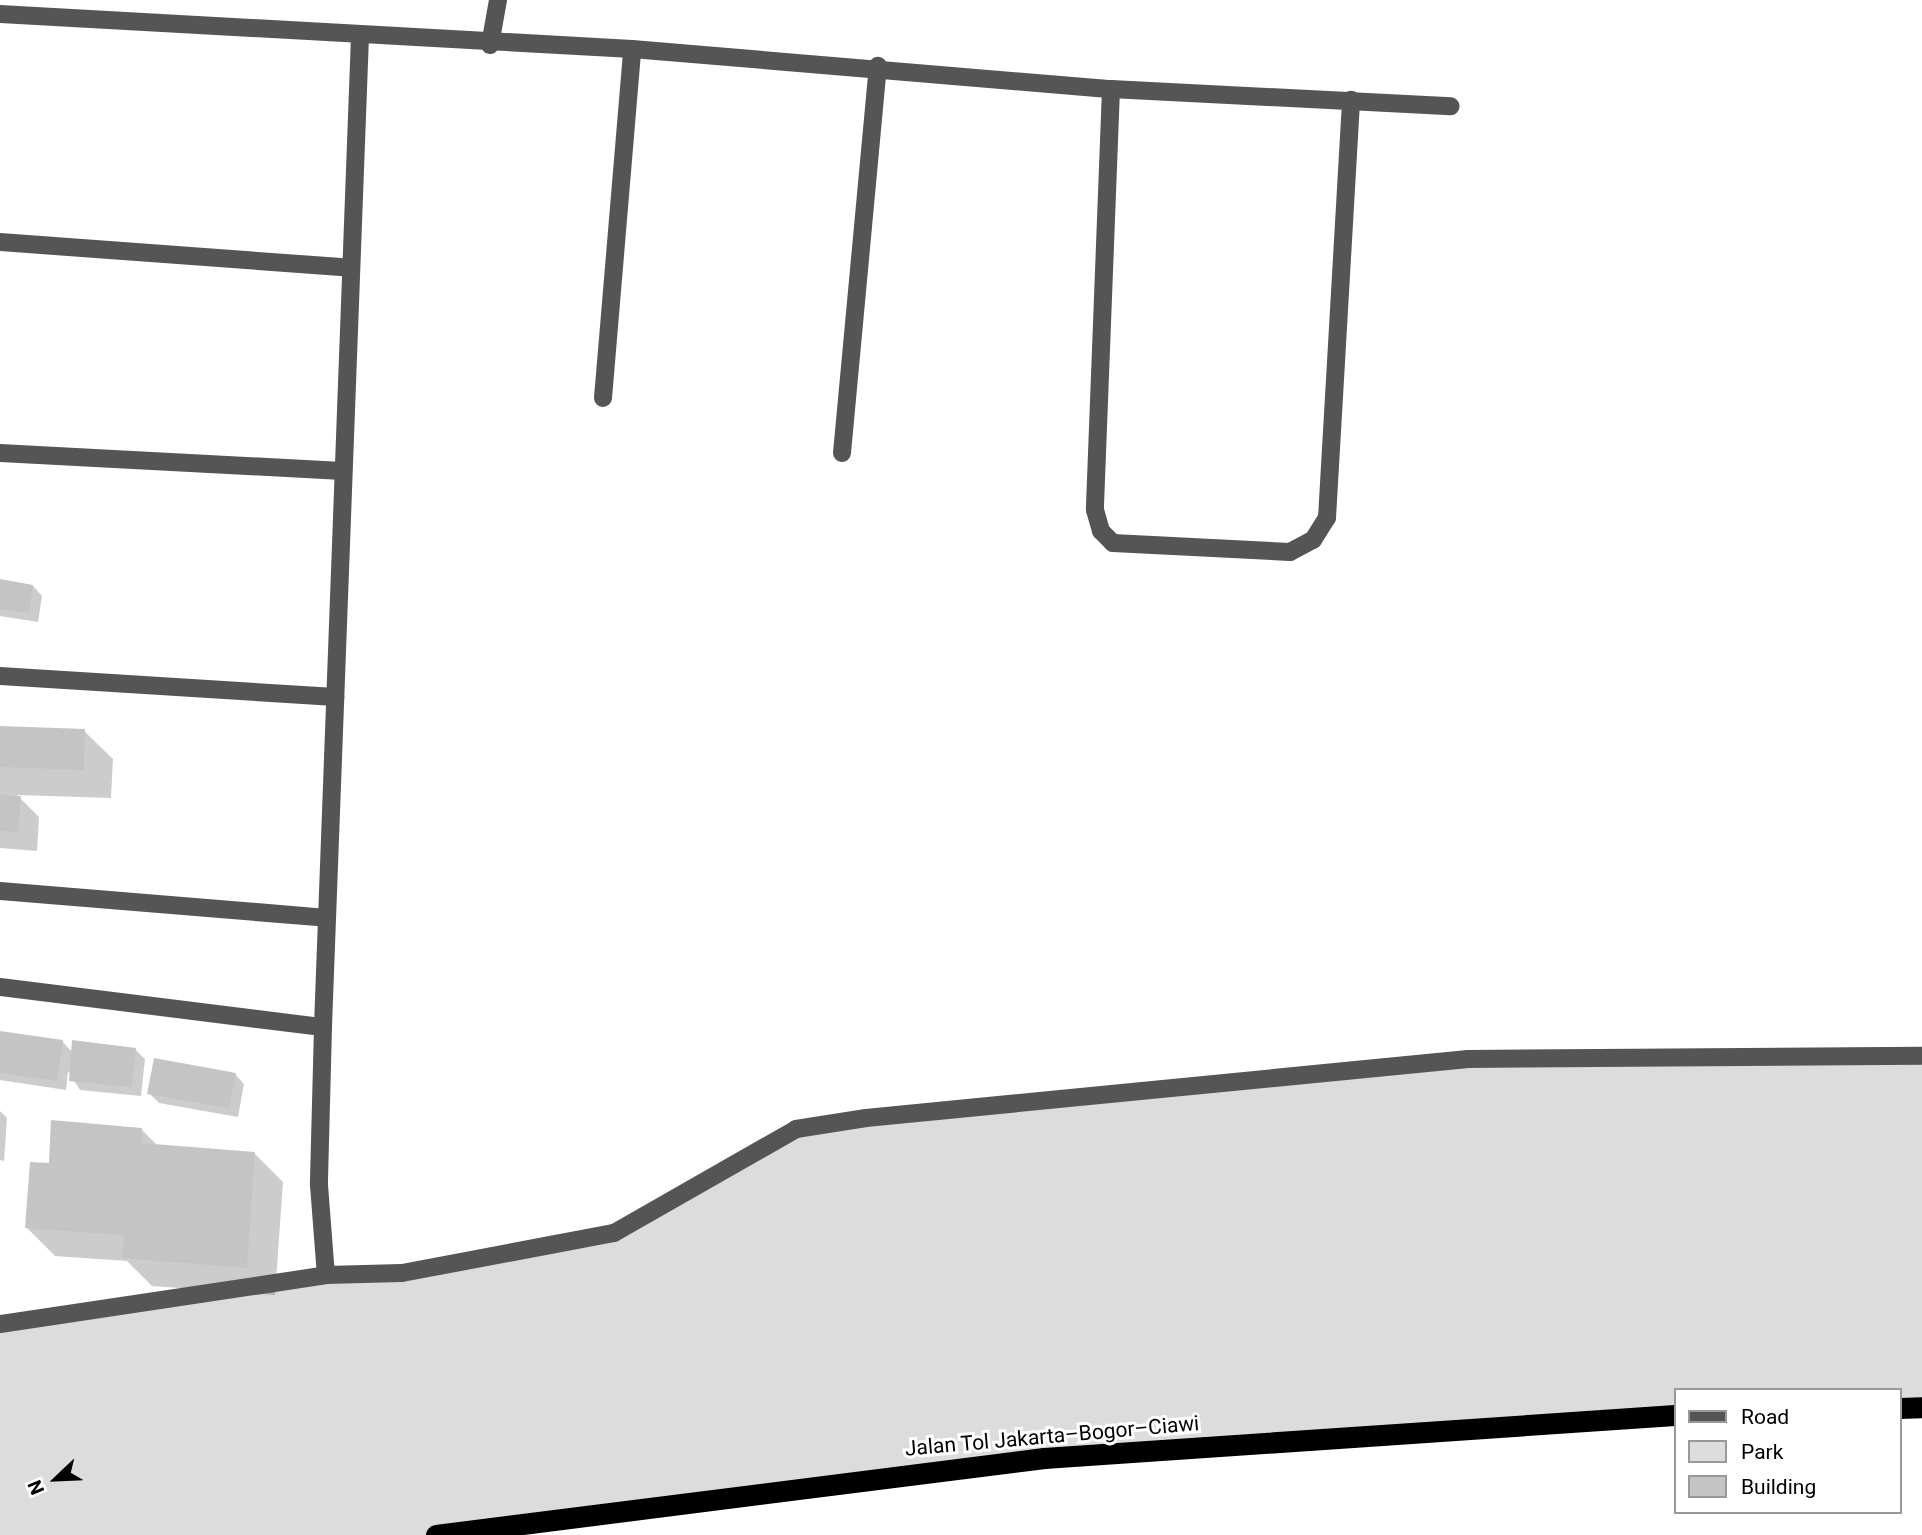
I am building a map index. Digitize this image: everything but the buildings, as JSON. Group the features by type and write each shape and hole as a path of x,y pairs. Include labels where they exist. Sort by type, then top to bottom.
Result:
{"highway":[{"path":"1901,1408 1922,1407"},
{"name":"Jalan Tol Jakarta–Bogor–Ciawi","path":"436,1535 1044,1458 1674,1415"}],"street":[{"path":"490,45 498,0"},
{"path":"0,14 490,45 632,49 878,66 1111,89 1451,106"},
{"path":"326,1275 319,1185 323,1027 360,36"},
{"path":"603,398 632,49"},
{"path":"842,453 878,66"},
{"path":"1111,89 1095,510 1101,531 1113,543 1290,552 1313,540 1326,519 1351,100"},
{"path":"0,242 351,268"},
{"path":"0,453 344,471"},
{"path":"0,676 335,697"},
{"path":"0,891 327,918"},
{"path":"0,987 323,1027"},
{"path":"0,1324 326,1275 402,1273 614,1233 796,1129 866,1118 1468,1059 1922,1056"}],"green space":[{"path":"1922,1057 1922,1407 1901,1408 1901,1388 1674,1388 1674,1415 1044,1458 441,1535 0,1535 0,1324 614,1233 796,1129 1468,1059"}]}
